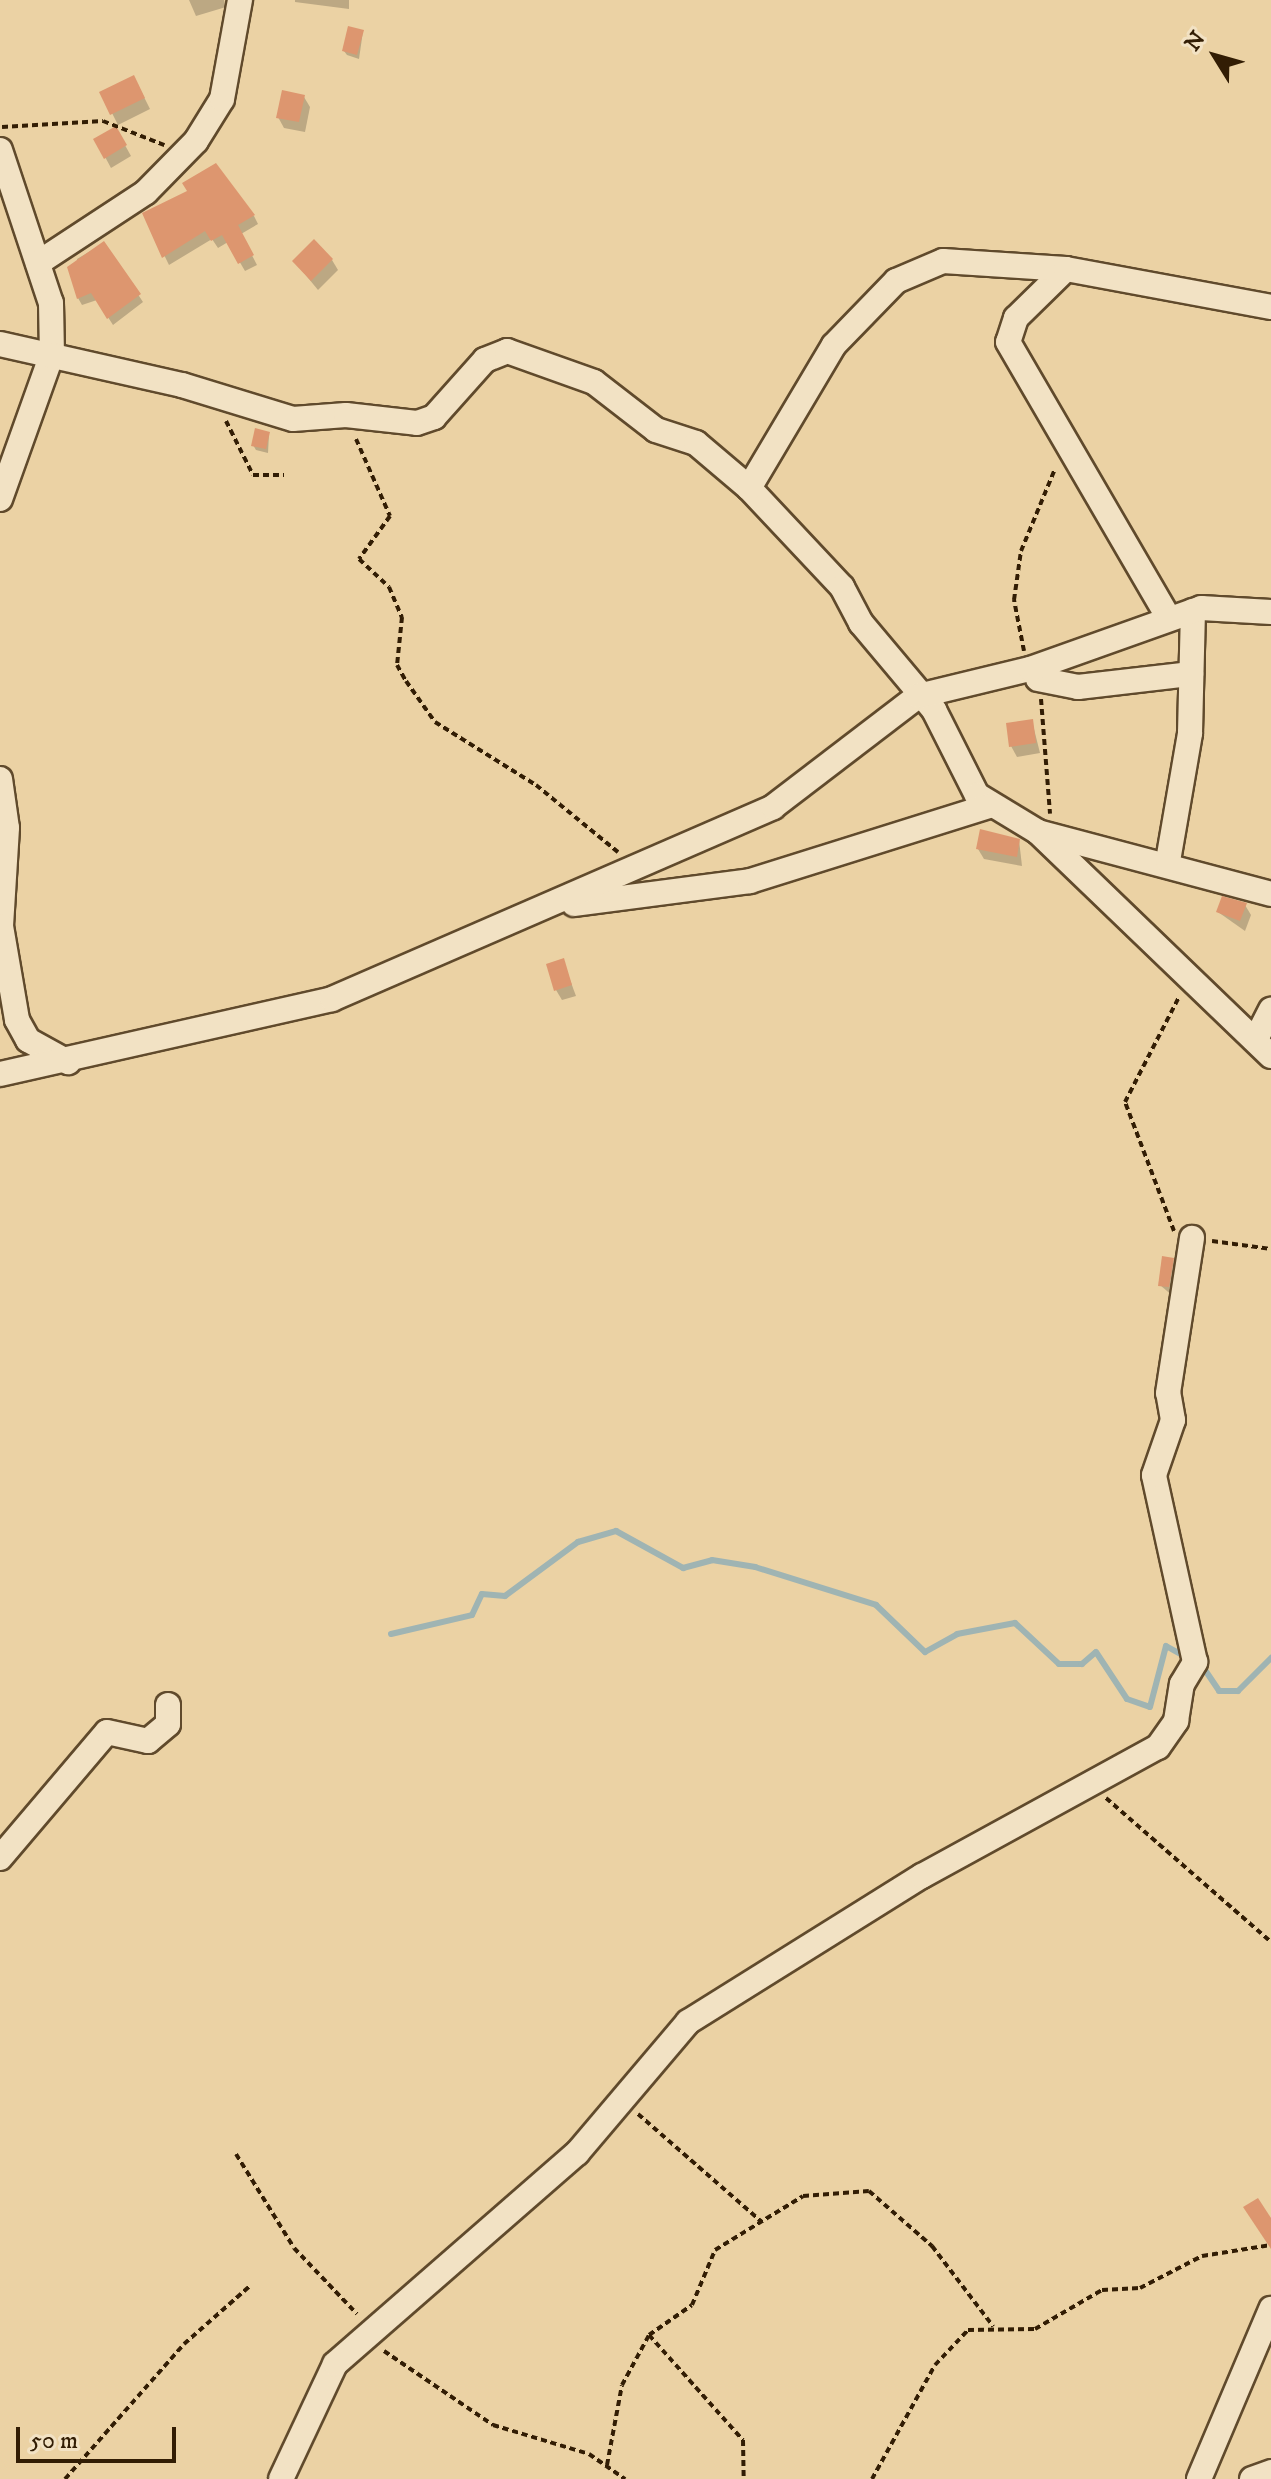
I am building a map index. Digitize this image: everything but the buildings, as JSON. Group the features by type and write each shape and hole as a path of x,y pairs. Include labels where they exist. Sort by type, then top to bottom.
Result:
{"street":[{"path":"38,263 146,192 196,141 222,99 240,0"},
{"path":"0,150 51,303 52,354 0,499"},
{"path":"749,488 834,345 896,281 943,261 1066,269 1271,307"},
{"path":"1066,269 1016,318 1008,342 1169,619"},
{"path":"0,344 52,354 220,397 293,419 346,415 417,423 434,417 485,360 507,351 594,382 656,430 696,443 749,488 823,562 918,696 934,710 966,782 989,806 1044,832 1168,861 1271,894"},
{"path":"1168,861 1190,733 1193,611"},
{"path":"0,1054 12,1071 68,1062 332,999 552,907 807,787 918,696 1034,674 1193,611 1271,612"},
{"path":"1034,674 1078,687 1191,674"},
{"path":"0,779 7,828 1,926 17,1020 28,1040 68,1062"},
{"path":"552,907 750,881 989,806"},
{"path":"1044,832 1264,1048"},
{"path":"1264,1048 1271,1010"},
{"path":"281,2479 322,2382 366,2331 549,2180 623,2103 688,2022 960,1854 1092,1788 1158,1747 1176,1721 1182,1684 1195,1662 1154,1475 1173,1420 1168,1393 1182,1340 1192,1238"},
{"path":"0,1878 0,1859 107,1732 148,1741 168,1724 168,1705"},
{"path":"1199,2479 1271,2309"},
{"path":"1252,2479 1271,2472"}],"path":[{"path":"0,127 103,121 164,145 196,141"},
{"path":"220,397 253,475 284,475"},
{"path":"346,415 390,516 359,559 389,587 402,617 397,665 406,681 435,722 536,785 635,866"},
{"path":"1044,832 1034,674 1015,623 1021,551 1037,501 1070,449"},
{"path":"1166,1222 1159,1180 1125,1102 1163,1039 1187,972"},
{"path":"1092,1788 1271,1942"},
{"path":"623,2103 762,2222"},
{"path":"236,2154 307,2264 366,2331 493,2425 607,2465 625,2479"},
{"path":"607,2465 622,2385 649,2335 692,2305 715,2250 823,2189 869,2191 932,2246 993,2326"},
{"path":"872,2479 951,2342 993,2326 1035,2329 1102,2290 1140,2288 1202,2256 1271,2245"},
{"path":"65,2479 184,2344 251,2285"},
{"path":"649,2335 743,2440 744,2479"}],"waterway":[{"path":"391,1634 472,1615 482,1594 505,1596 578,1542 616,1531 683,1568 712,1560 755,1567 876,1605 925,1652 957,1634 1015,1623 1059,1664 1082,1664 1096,1652 1127,1699 1150,1707 1166,1646 1188,1658"},
{"path":"1201,1664 1219,1691 1238,1691 1271,1658"}]}
